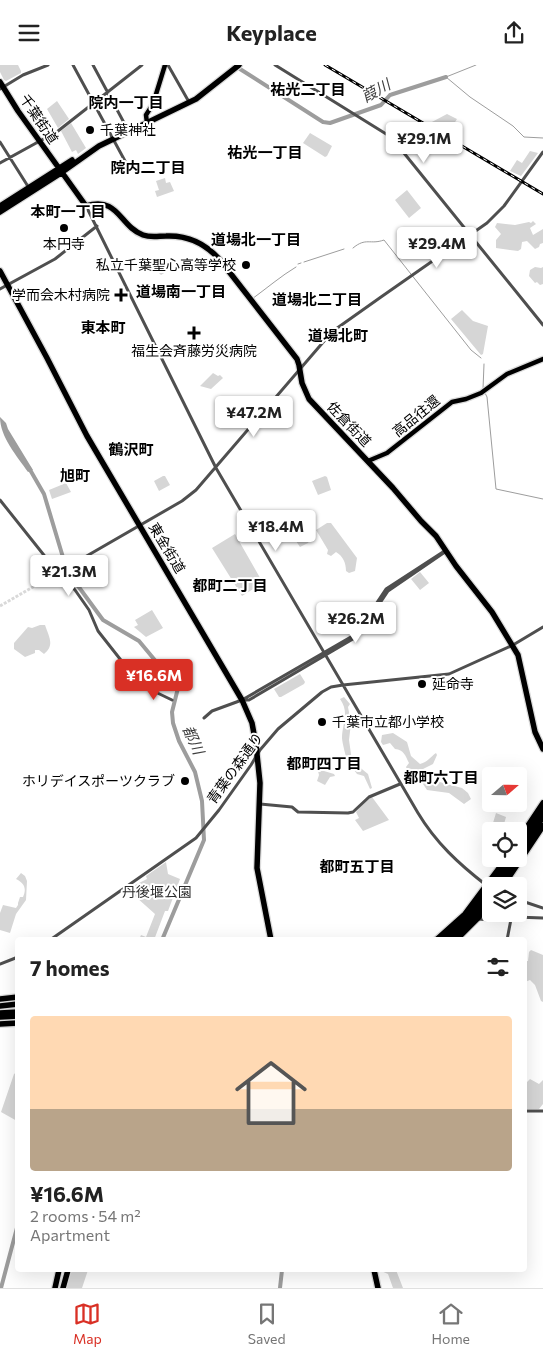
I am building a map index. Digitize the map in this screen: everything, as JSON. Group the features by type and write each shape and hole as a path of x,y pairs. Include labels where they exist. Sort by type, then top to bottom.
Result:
{"highway":[{"path":"189,102 235,65"},
{"path":"0,205 31,189 114,138 199,97 239,65"},
{"name":"千葉街道","path":"1,86 60,171"},
{"path":"60,171 86,206"},
{"path":"0,212 31,189"},
{"name":"佐倉街道","path":"86,206 99,203 104,204 117,212 134,229 145,235 188,238 208,248 220,260 297,359 302,383 309,399 436,537 456,566 484,600 513,645 522,664 535,731 543,749"},
{"name":"東金街道","path":"0,271 78,419 242,700 252,723 259,746 254,760 260,783 257,868 270,937"},
{"path":"527,827 543,803"},
{"path":"527,835 543,811"},
{"path":"527,842 543,817"},
{"path":"509,877 543,825"},
{"path":"440,937 460,920 482,896"},
{"path":"446,937 471,913 482,898"},
{"path":"453,937 482,906"},
{"path":"459,937 482,914"},
{"path":"0,1000 15,1001"},
{"path":"0,1011 15,1003"},
{"path":"0,1011 15,1010"},
{"path":"0,1011 15,1018"},
{"path":"0,1022 15,1020"},
{"path":"54,1288 58,1272"},
{"path":"59,1272 61,1288"},
{"path":"61,1288 67,1272"},
{"path":"374,1272 378,1288"}],"main road":[{"path":"146,122 146,115 153,104 166,65"},
{"name":"高品往還","path":"368,461 390,451 452,402 483,392 506,374 543,359"}],"street":[{"path":"1,86 48,65"},
{"path":"73,65 125,161"},
{"path":"93,65 129,131"},
{"path":"0,163 58,131 142,65"},
{"path":"166,65 189,102"},
{"path":"275,65 393,139 543,325"},
{"path":"0,142 31,189"},
{"path":"52,576 188,497 216,468 333,331 487,223 504,206 543,152"},
{"path":"86,206 216,468 400,784 424,824 443,848 482,881"},
{"path":"0,289 56,259 97,226"},
{"path":"0,500 58,573 79,595 92,615 98,630 141,684 172,700"},
{"path":"204,718 212,711 242,700 325,654 356,634 386,589 446,550"},
{"name":"青葉の森通り","path":"259,746 330,687 449,674 513,645 543,627"},
{"name":"青葉の森通り","path":"54,937 198,835 207,826 254,760"},
{"path":"260,804 292,807 298,812 348,813 353,812 369,797 400,784"},
{"path":"527,903 543,908"},
{"path":"527,916 543,918"},
{"path":"478,919 482,919"},
{"path":"508,937 511,922"},
{"path":"0,964 15,958"},
{"path":"527,1111 543,1111"}],"green space":[{"path":"0,65 18,65 21,73 6,81 0,72"},
{"path":"57,101 69,119 58,128 47,109"},
{"path":"447,114 457,119 450,130 446,131 430,123"},
{"path":"71,123 86,148 78,154 76,150 72,152 61,131"},
{"path":"310,133 332,146 327,156 325,157 303,143"},
{"path":"530,151 538,153 521,176 510,171 517,160 522,163"},
{"path":"165,178 166,183 170,182 174,191 157,197 155,191 159,190 156,181"},
{"path":"407,190 421,208 409,218 395,200"},
{"path":"533,221 536,224 530,228 533,235 543,229 543,243 539,247 535,249 527,241 522,242 521,249 518,251 496,248 496,240 501,234 495,227 497,223 515,225 531,223"},
{"path":"166,259 169,270 161,275 156,270 153,261"},
{"path":"535,267 543,267 543,284 535,283 529,276 530,270"},
{"path":"462,310 473,321 488,326 483,354 481,355 451,319"},
{"path":"213,373 223,378 211,389 200,386"},
{"path":"165,476 170,485 159,491 154,481"},
{"path":"325,476 331,490 318,495 312,481"},
{"path":"66,483 71,492 52,499 49,490"},
{"path":"327,523 331,523 357,558 355,571 349,573 346,571 344,560 336,552 331,556 327,554 328,550 316,530"},
{"path":"297,526 309,541 300,547 290,532"},
{"path":"235,534 263,583 242,596 212,548"},
{"path":"420,572 429,583 420,590 411,579"},
{"path":"152,610 163,628 146,637 134,627 138,625 135,620"},
{"path":"45,625 50,641 49,647 44,654 39,650 35,650 35,653 25,657 14,649 14,643 28,627 32,628"},
{"path":"300,674 305,682 304,684 279,697 274,689"},
{"path":"344,697 350,704 348,707 351,723 349,740 352,761 368,774 372,788 370,789 364,776 357,774 349,766 346,756 342,738 345,709 340,699"},
{"path":"393,733 407,742 411,756 420,764 436,753 433,764 419,771 421,777 462,788 471,799 464,804 449,793 427,790 417,775 410,776 406,767 409,763 404,753 395,749 390,743 383,745 381,742 382,735"},
{"path":"317,767 322,767 324,771 335,776 330,777 325,785 317,781 319,775"},
{"path":"372,797 389,820 363,831 355,820 359,818 356,812 366,800"},
{"path":"496,813 506,817 505,822 493,822"},
{"name":"丹後堰公園","path":"166,862 168,874 180,879 168,911 165,911 155,937 146,937 155,914 127,889 147,879 146,876"},
{"path":"21,873 27,881 26,900 16,914 10,933 0,930 0,913 3,905 16,908 20,897 23,897 24,886 16,879"},
{"path":"531,950 543,955 543,1002 535,985 530,980 527,981 529,952"},
{"path":"15,1073 15,1120 1,1112"},
{"path":"530,1079 539,1084 543,1080 543,1104 539,1109 527,1109 527,1082"},
{"path":"71,1272 87,1272 82,1288 66,1288"},
{"path":"384,1272 397,1272 403,1288 393,1288 388,1274"}],"shaded area":[{"path":"0,417 6,423 33,470 28,472 10,446 3,432"}],"waterway":[{"path":"476,65 446,77 470,97 513,126 524,137 543,138"},
{"name":"葭川","path":"240,69 323,122 330,123 381,105 390,95 446,77"},
{"path":"353,248 361,243 384,240 471,350 481,358"},
{"path":"304,262 344,249"},
{"path":"252,299 296,267"},
{"path":"484,364 483,389 487,397 496,489 543,499"},
{"name":"都川","path":"29,468 44,494 70,575 103,620 139,641 178,688 172,712 173,723 179,741 195,772 202,801 204,840 163,937"},
{"path":"1,1288 15,1235"},
{"name":"都川","path":"280,1288 282,1272"}],"tunnel":[{"path":"0,606 52,576"}],"railway":[{"path":"325,65 543,194"}],"place":[{"name":"千葉神社","path":"90,130"},
{"name":"本円寺","path":"64,228"},
{"name":"私立千葉聖心高等学校","path":"246,265"},
{"name":"学而会木村病院","path":"121,295"},
{"name":"福生会斉藤労災病院","path":"194,333"},
{"name":"延命寺","path":"422,684"},
{"name":"千葉市立都小学校","path":"322,722"},
{"name":"ホリデイスポーツクラブ","path":"185,781"}],"district":[{"name":"祐光二丁目","path":"308,90"},
{"name":"院内一丁目","path":"126,103"},
{"name":"祐光一丁目","path":"265,153"},
{"name":"院内二丁目","path":"148,168"},
{"name":"本町一丁目","path":"68,212"},
{"name":"道場北一丁目","path":"256,240"},
{"name":"道場南一丁目","path":"181,292"},
{"name":"道場北二丁目","path":"317,300"},
{"name":"東本町","path":"103,328"},
{"name":"道場北町","path":"338,336"},
{"name":"鶴沢町","path":"131,450"},
{"name":"旭町","path":"75,476"},
{"name":"都町二丁目","path":"230,586"},
{"name":"都町四丁目","path":"324,764"},
{"name":"都町六丁目","path":"441,778"},
{"name":"都町五丁目","path":"357,867"}]}
